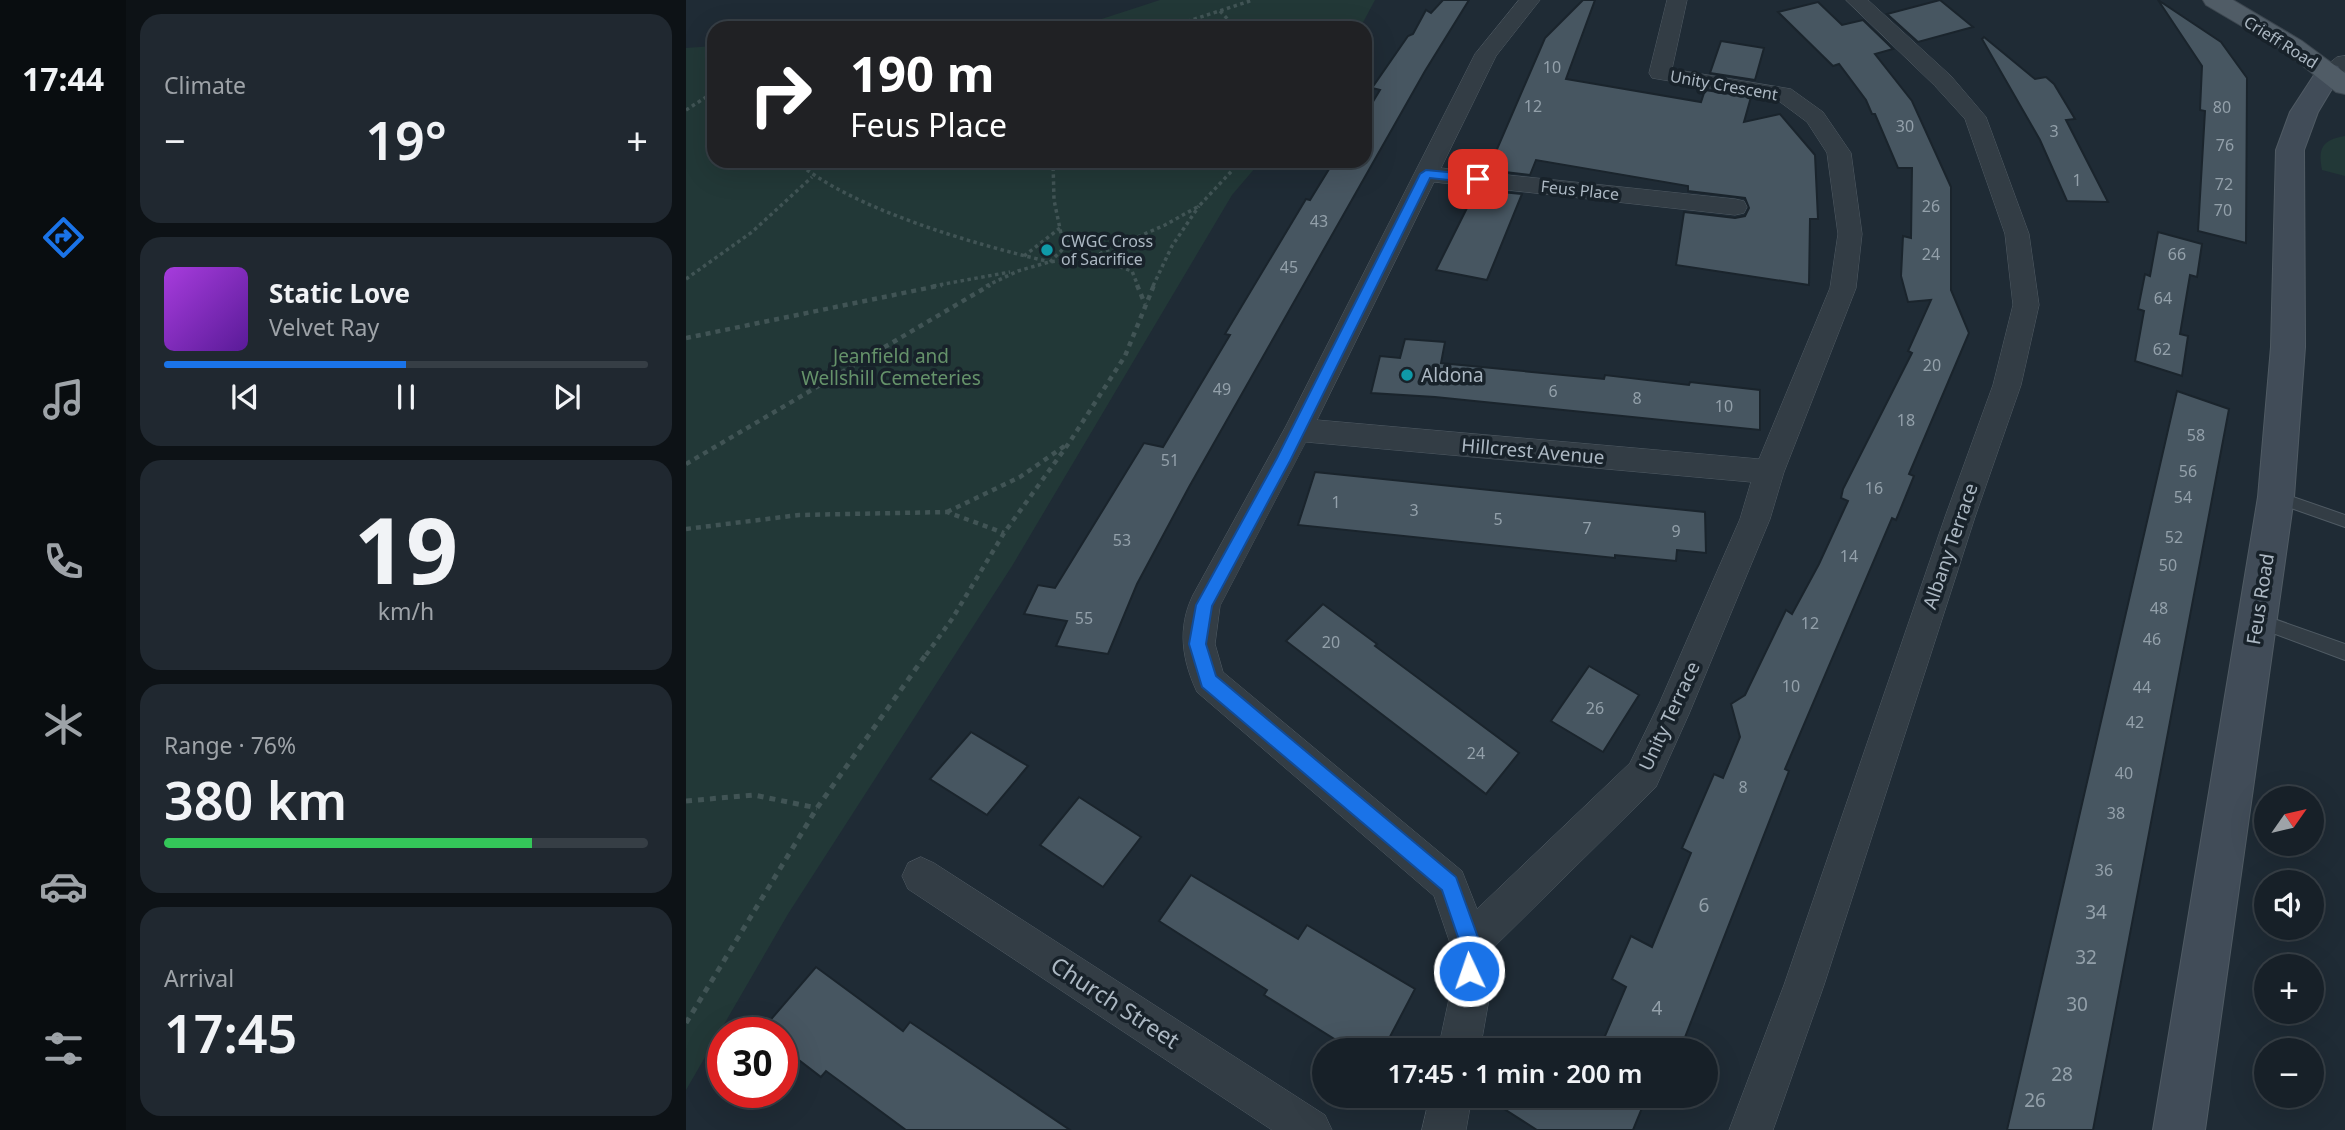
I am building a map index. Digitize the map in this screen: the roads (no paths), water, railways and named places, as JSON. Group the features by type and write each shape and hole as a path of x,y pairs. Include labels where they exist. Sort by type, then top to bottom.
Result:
{"main road":[{"name":"Crieff Road","path":"2215,0 2340,73"}],"street":[{"path":"1461,1038 1469,999 1470,943 1449,884 1209,681 1198,644 1204,605 1298,430 1486,54 1530,0"},
{"name":"Unity Crescent","path":"1677,0 1660,73 1783,94 1815,117 1839,153 1850,234 1843,288 1769,472"},
{"name":"Albany Terrace","path":"1751,1130 1804,985 1960,517 2007,385 2026,305 2017,234 1975,117 1949,86 1856,0"},
{"name":"Feus Road","path":"2179,1130 2276,497 2288,347 2290,150 2304,112 2340,73"},
{"name":"Feus Place","path":"1426,174 1735,207"},
{"name":"Hillcrest Avenue","path":"1298,430 1769,472"},
{"name":"Unity Terrace","path":"1470,943 1643,775 1672,714 1755,519 1769,472"},
{"name":"Church Street","path":"921,876 1310,1130"},
{"path":"1444,1130 1449,1108"}],"lane":[{"path":"2276,497 2345,521"},
{"path":"2257,620 2345,652"}],"place":[{"name":"CWGC Cross of Sacrifice","path":"1047,250"},
{"name":"Aldona","path":"1407,375"}],"park label":[{"name":"Jeanfield and Wellshill Cemeteries","path":"891,367"}]}
